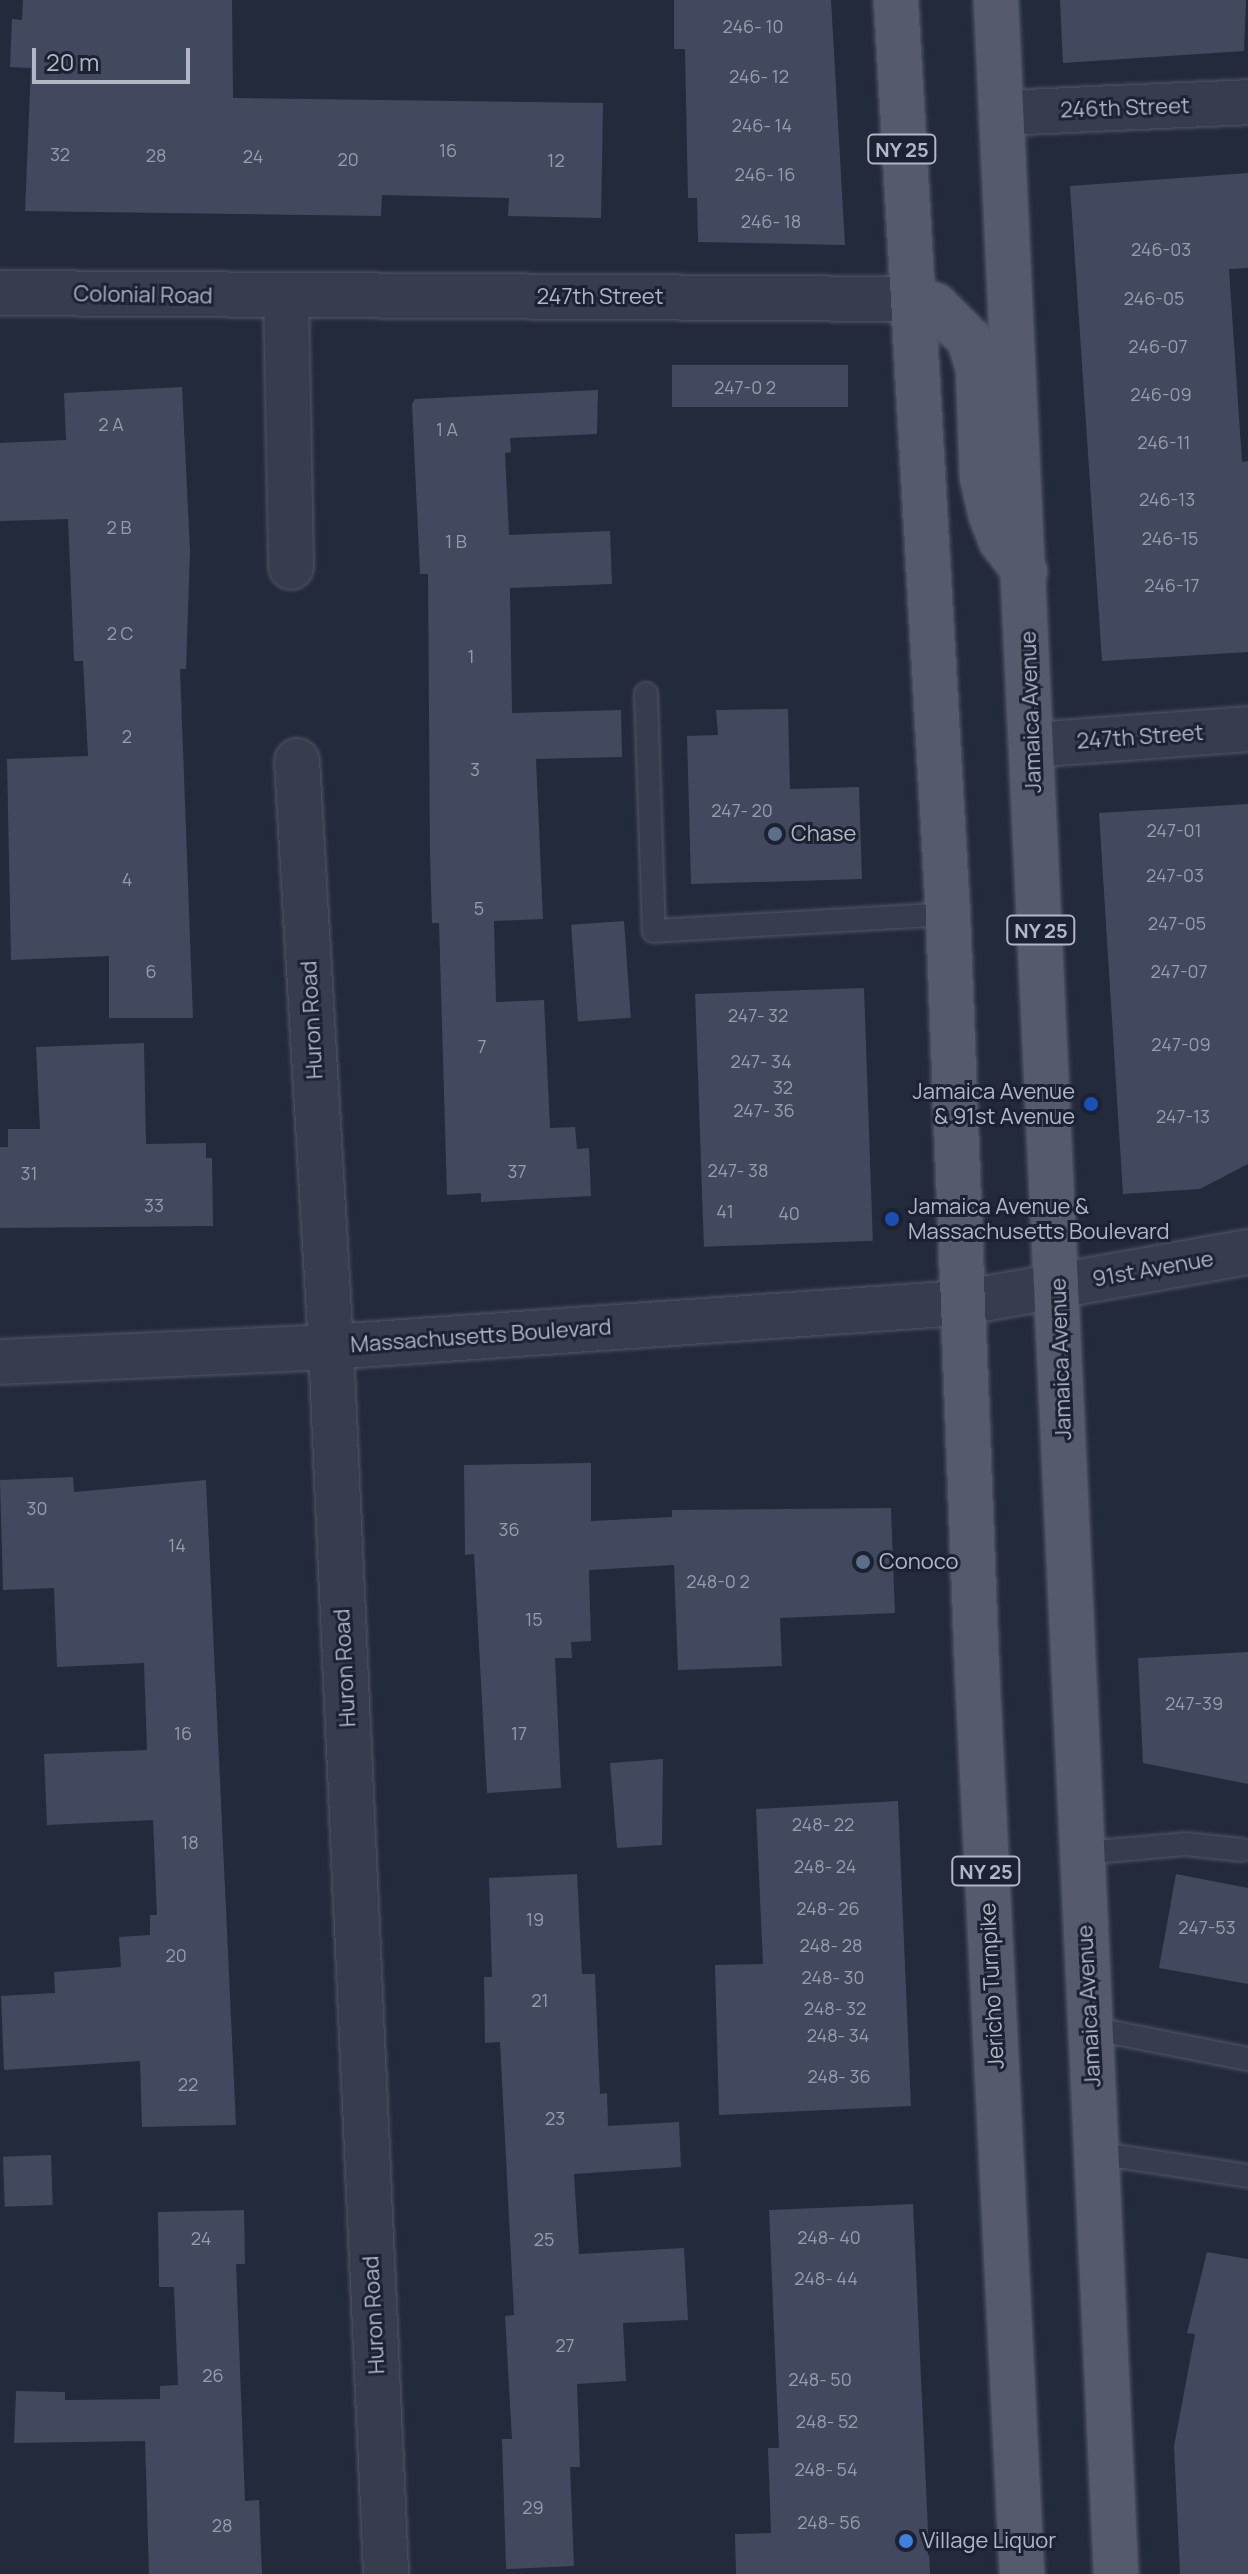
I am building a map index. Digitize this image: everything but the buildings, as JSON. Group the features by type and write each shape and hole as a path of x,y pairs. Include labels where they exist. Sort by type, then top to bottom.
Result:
{"main road":[{"name":"NY 25","path":"896,0 948,914 961,1303"},
{"name":"Jamaica Avenue","path":"996,0 1027,574 1031,745 1116,2574"},
{"path":"914,299 945,312 969,339 978,368 982,477 991,515 1001,541 1027,574"},
{"name":"Jericho Turnpike","path":"961,1303 1022,2574"}],"street":[{"name":"246th Street","path":"1001,113 1248,102"},
{"name":"Colonial Road","path":"0,293 286,297"},
{"name":"247th Street","path":"286,297 914,299"},
{"path":"286,297 291,567"},
{"name":"247th Street","path":"1031,745 1248,729"},
{"name":"Huron Road","path":"297,761 331,1347 386,2574"},
{"name":"91st Avenue","path":"961,1303 1248,1252"},
{"name":"Massachusetts Boulevard","path":"0,1362 331,1347 961,1303"}],"lane":[{"path":"646,694 654,931 948,914"},
{"path":"1083,1853 1185,1844 1242,1850"},
{"path":"1090,2028 1248,2059"},
{"path":"1096,2153 1248,2176"}],"place":[{"name":"Chase","path":"775,834"},
{"name":"Jamaica Avenue & 91st Avenue","path":"1091,1104"},
{"name":"Jamaica Avenue & Massachusetts Boulevard","path":"892,1219"},
{"name":"Conoco","path":"863,1562"},
{"name":"Village Liquor","path":"906,2541"}]}
